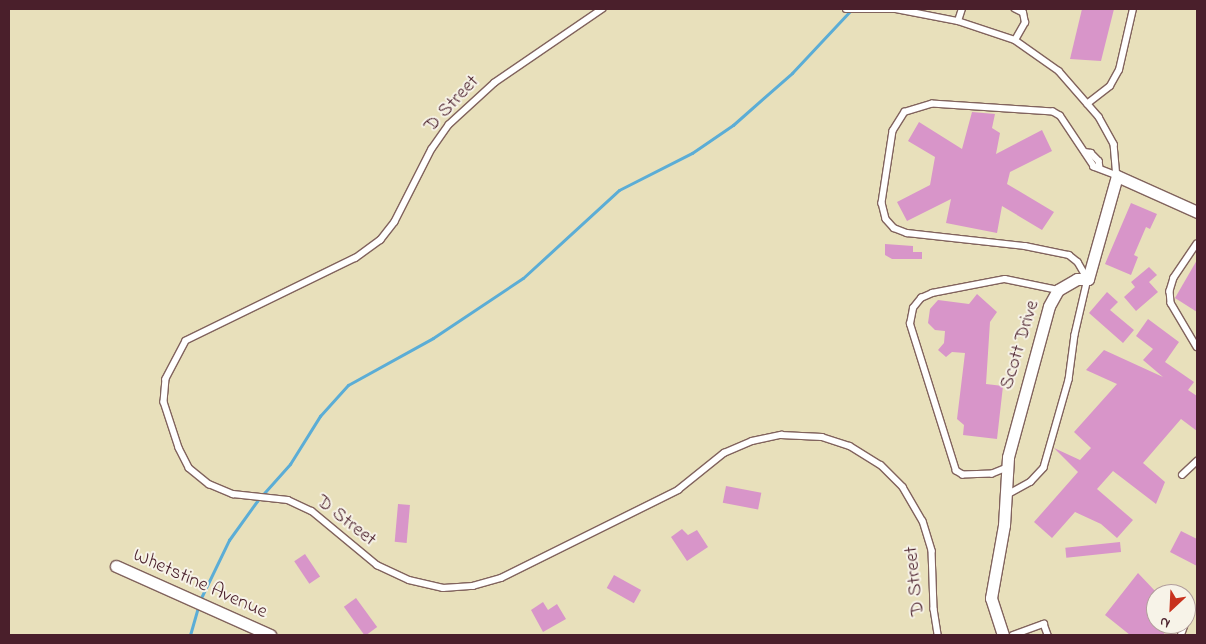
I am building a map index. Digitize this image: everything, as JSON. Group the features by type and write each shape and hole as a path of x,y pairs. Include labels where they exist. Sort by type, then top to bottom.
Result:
{"street":[{"path":"1088,279 1117,176 1197,212"},
{"name":"Scott Drive","path":"1003,635 991,598 1006,496 1008,468 1049,306 1058,290 1077,279 1088,279"},
{"name":"Whetstine Avenue","path":"116,566 267,635"}],"lane":[{"name":"D Street","path":"603,9 495,82 449,125 432,149 396,222 381,240 356,258 186,341 166,379 164,402 179,448 189,468 209,484 233,494 288,500 312,511 377,565 409,580 442,588 473,586 502,578 678,490 724,453 752,441 781,435 822,437 850,446 881,465 903,487 923,521 932,551 934,609 938,635"},
{"path":"846,9 896,9 958,21 1014,40 1059,70 1088,104 1114,144 1117,176"},
{"path":"958,21 962,9"},
{"path":"1014,40 1025,23 1023,14 1016,9"},
{"path":"1088,104 1110,86 1118,70 1133,9"},
{"path":"1006,496 1031,482 1044,468 1070,380 1075,335 1088,279 1078,262 1069,255 1016,245 907,233 894,228 886,218 882,203 892,131 905,112 918,106 988,106 1053,112 1060,116 1085,152 1092,153 1099,161 1100,168 1117,176"},
{"path":"1197,244 1174,278 1170,291 1171,303 1197,347"},
{"path":"1008,468 992,474 964,475 956,471 910,324 913,308 921,298 932,293 1005,279 1058,290"},
{"path":"1182,475 1197,461"},
{"path":"1013,635 1044,624 1048,635"}],"building":[{"path":"1082,9 1114,9 1101,61 1070,59"},
{"path":"972,112 995,114 992,128 1000,133 996,154 1042,130 1052,151 1010,172 1007,184 1054,212 1042,230 1002,206 997,233 946,223 951,199 907,221 897,202 930,185 935,157 908,141 919,122 962,149"},
{"path":"1131,203 1157,214 1150,229 1146,227 1134,255 1138,257 1131,275 1105,264"},
{"path":"885,244 913,246 913,252 922,252 922,259 892,259 885,255"},
{"path":"1197,260 1197,312 1175,298"},
{"path":"1149,267 1157,275 1149,282 1158,292 1136,311 1124,297 1135,287 1131,282"},
{"path":"1107,292 1118,302 1110,310 1134,330 1123,343 1089,313"},
{"path":"977,294 997,312 990,322 986,384 1003,386 997,439 963,435 964,425 957,419 965,353 952,352 946,357 938,350 944,343 945,331 935,330 928,323 930,309 938,300 969,304"},
{"path":"1148,319 1179,342 1165,362 1194,382 1188,390 1197,396 1197,431 1181,419 1143,463 1165,482 1156,504 1113,471 1097,489 1133,520 1117,538 1101,524 1075,512 1052,538 1034,522 1078,472 1054,448 1080,460 1091,448 1074,432 1117,384 1086,370 1104,350 1163,377 1143,360 1153,349 1136,336"},
{"path":"726,486 761,493 758,510 723,503"},
{"path":"398,504 410,505 407,543 395,542"},
{"path":"682,529 688,535 697,530 708,547 687,561 671,537"},
{"path":"1181,531 1197,539 1197,566 1170,552"},
{"path":"1120,542 1121,552 1066,558 1065,548"},
{"path":"305,554 320,576 309,584 294,561"},
{"path":"1138,573 1148,584 1146,584 1146,634 1164,634 1130,635 1105,615"},
{"path":"614,575 641,590 634,603 607,588"},
{"path":"356,598 377,627 364,635 344,607"},
{"path":"543,602 548,610 557,604 566,619 543,632 531,610"}],"waterway":[{"path":"190,635 200,600 229,540 257,501 290,464 320,416 348,385 433,338 523,278 619,190 692,153 733,125 792,73 851,10"}]}
